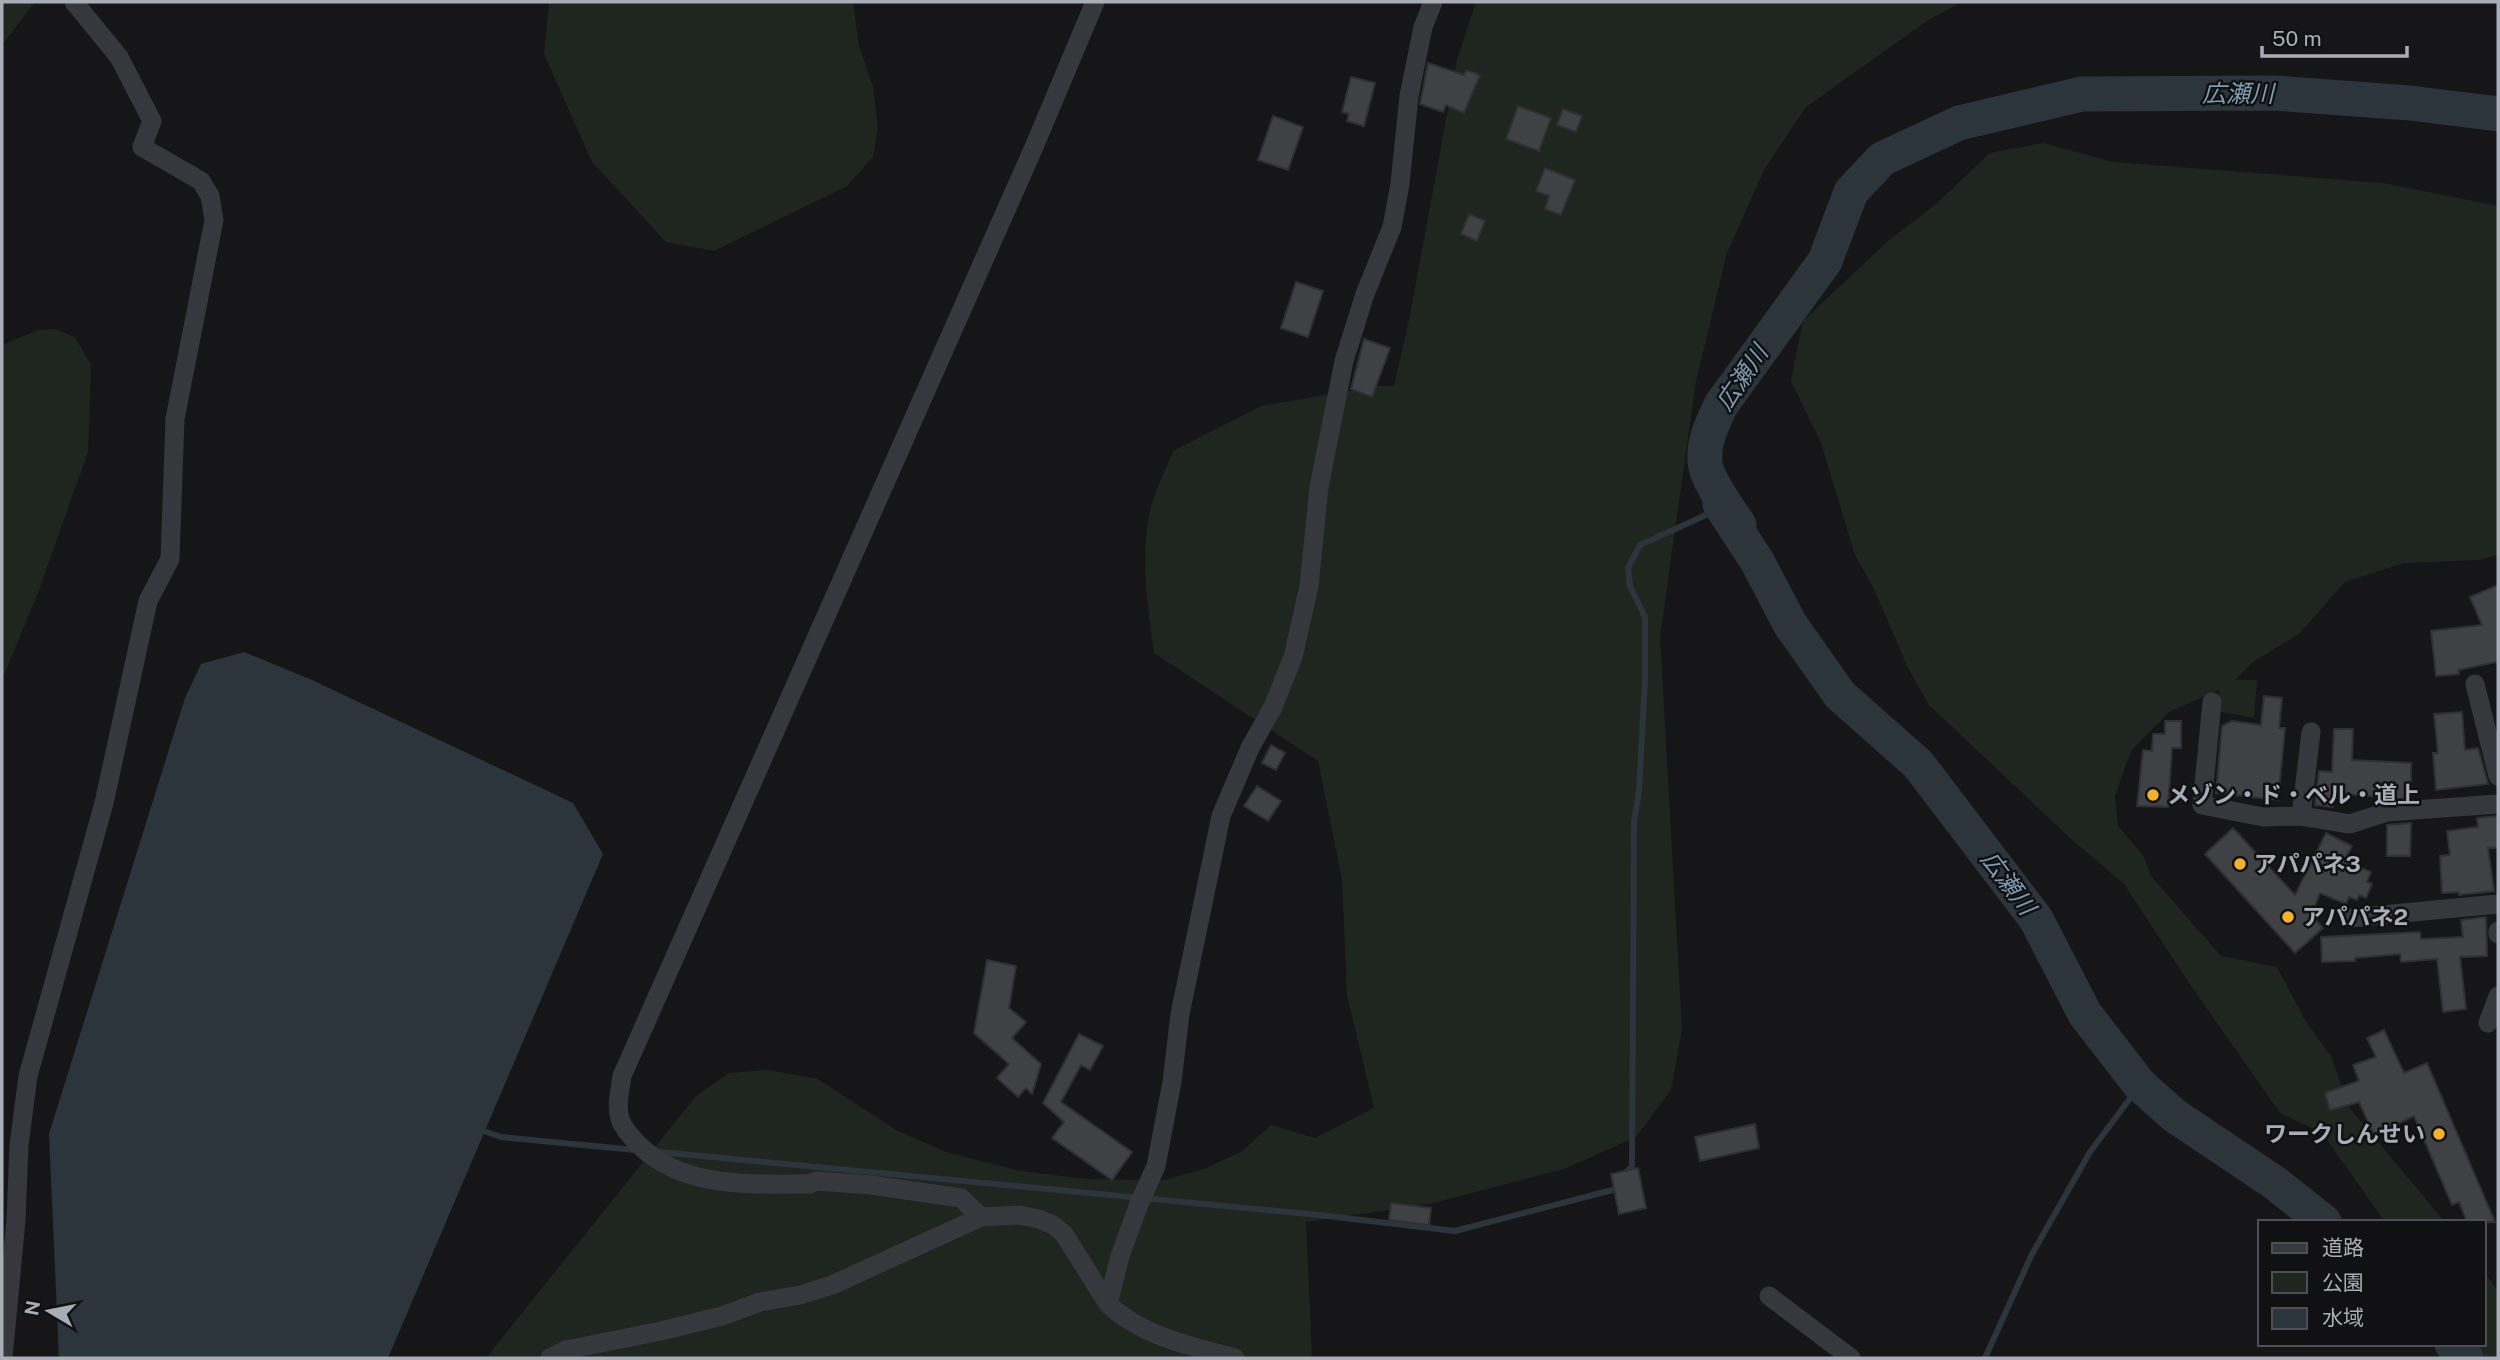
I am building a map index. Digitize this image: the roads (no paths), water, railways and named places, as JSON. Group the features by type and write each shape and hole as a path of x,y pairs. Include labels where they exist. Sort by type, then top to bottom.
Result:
{"street":[{"path":"3,1358 14,1246 19,1145 28,1076 104,803 148,601 170,559 175,419 214,220 210,196 201,181 142,147 152,121 119,57 74,2"},
{"path":"981,1217 961,1199 871,1185 817,1181 808,1184 746,1184 703,1179 678,1171 650,1156 633,1140 620,1121 617,1104 622,1076 1028,160 1095,2"},
{"path":"1108,1304 1120,1256 1156,1166 1172,1082 1180,1014 1221,816 1250,748 1273,707 1293,657 1309,586 1319,486 1344,361 1392,227 1400,184 1409,96 1423,27 1433,2"},
{"path":"2475,684 2498,776"},
{"path":"2212,702 2202,805 2263,817 2301,816 2350,824 2387,811 2498,804"},
{"path":"2301,816 2311,732"},
{"path":"2350,918 2498,904"},
{"path":"2488,1023 2498,996"},
{"path":"550,1358 566,1350 661,1331 722,1316 760,1302 800,1295 832,1285 981,1217 1020,1215 1053,1225 1063,1234 1108,1304 1135,1325 1235,1358"},
{"path":"1769,1296 1851,1358"}],"water":[{"path":"244,652 312,680 573,803 603,854 388,1358 59,1358 49,1134 185,698 201,664"}],"waterway":[{"name":"広瀬川","path":"1720,504 1739,525 1706,469 1707,440 1721,405 1825,261 1851,192 1882,159 1959,123 2082,94 2274,93 2410,103 2498,114"},
{"path":"1629,1176 1627,1171 1632,1166 1634,822 1639,791 1645,679 1645,617 1630,586 1628,568 1640,545 1706,515 1720,504"},
{"name":"広瀬川","path":"1723,509 1757,561 1790,624 1840,695 1918,764 2036,919 2085,1014 2140,1085 2175,1116 2275,1183 2321,1220"},
{"path":"1985,1358 2032,1254 2090,1152 2140,1085"},
{"path":"477,1129 501,1137 635,1150"},
{"path":"660,1152 1319,1215 1455,1231 1620,1188"},
{"name":"広瀬川","path":"2454,1346 2466,1358"}],"place":[{"name":"メゾン・ド・ベル・道上","path":"2153,795"},
{"name":"アパパネ3","path":"2240,864"},
{"name":"アパパネ2","path":"2288,917"},
{"name":"ワークしんせい","path":"2439,1134"}]}
